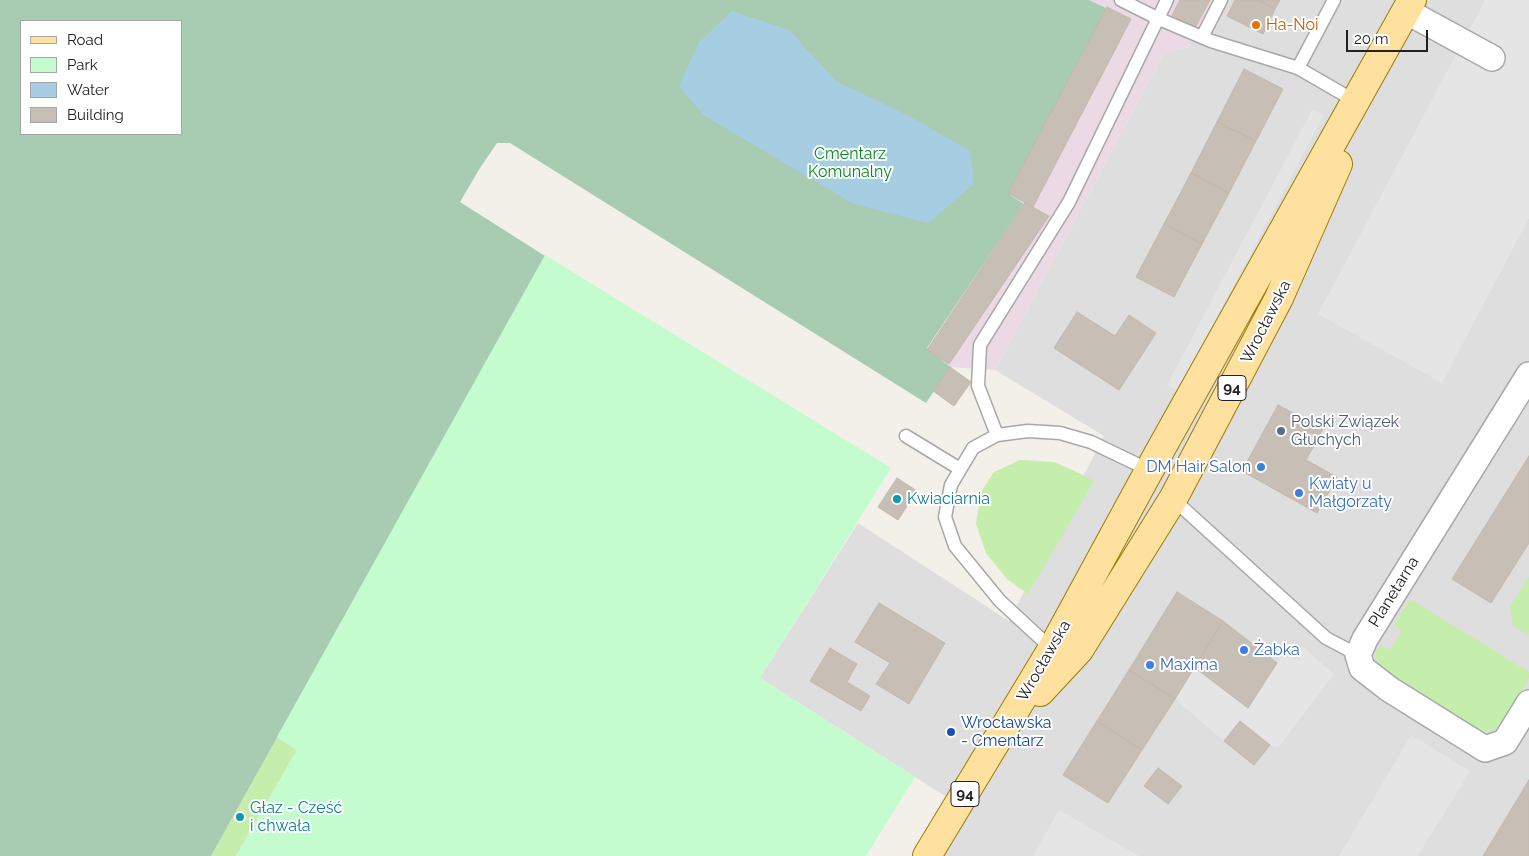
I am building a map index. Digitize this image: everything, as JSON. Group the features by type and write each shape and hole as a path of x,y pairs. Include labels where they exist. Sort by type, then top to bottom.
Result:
{"main road":[{"name":"Wrocławska","path":"927,856 1052,649 1149,470 1409,6"},
{"name":"Wrocławska","path":"1003,733 1079,650 1173,499 1279,298 1409,6"}],"street":[{"path":"1409,6 1492,58"},
{"name":"Planetarna","path":"1358,656 1365,639 1529,375"},
{"path":"1358,656 1362,668 1389,689 1485,749 1505,742 1529,703"}],"lane":[{"path":"1121,0 1202,36 1298,68 1355,101"},
{"path":"997,435 978,386 980,345 1069,202 1167,0"},
{"path":"1202,36 1221,0"},
{"path":"1298,68 1334,0"},
{"path":"1052,649 1000,601 955,546 945,516 951,485 973,448 997,435 1028,431 1060,433 1091,442 1149,470"},
{"path":"906,436 960,469"},
{"path":"1173,499 1326,638 1358,656"}],"shaded area":[{"path":"1089,0 1213,0 1188,47 1164,53 995,370 950,367 927,350 1023,204 1010,195 1109,10"},
{"path":"1213,0 1529,0 1529,856 912,856 948,798 760,678 858,523 1009,621 1104,436 995,370 1164,53 1188,47"},
{"path":"1485,0 1529,0 1529,218 1442,383 1318,314"},
{"path":"1312,110 1324,115 1178,391 1167,385"},
{"path":"1302,646 1334,674 1278,748 1270,745 1240,721 1224,741 1175,699 1194,667 1248,708 1282,656 1300,660"},
{"path":"1411,735 1470,771 1418,856 1339,856"},
{"path":"1059,810 1139,856 1033,856"}],"green space":[{"name":"Cmentarz Komunalny","path":"0,0 1089,0 1110,10 1010,195 1024,204 927,348 950,367 926,403 510,143 497,143 460,202 545,256 211,856 0,856"},
{"path":"545,255 891,468 760,678 915,777 866,856 236,856 297,750 277,737"},
{"path":"1020,460 1054,462 1094,481 1028,594 1007,579 986,553 976,524 981,492 994,472"},
{"path":"1529,576 1529,635 1513,626 1510,607"},
{"path":"1410,599 1529,672 1529,678 1503,723 1496,728 1477,733 1373,664 1380,645 1390,650 1402,631 1394,625"},
{"path":"277,737 297,750 236,856 211,856"}],"water":[{"path":"732,11 789,30 836,81 911,117 970,151 974,184 928,223 854,204 703,115 679,86 699,42"}],"building":[{"path":"1180,0 1210,0 1195,28 1172,15"},
{"name":"Ha-Noi","path":"1235,0 1258,0 1275,9 1263,34 1227,16"},
{"path":"1258,0 1280,0 1275,9"},
{"path":"1107,7 1131,19 1033,207 1008,193"},
{"path":"1244,69 1283,89 1256,141 1217,122"},
{"path":"1217,122 1256,141 1229,193 1191,173"},
{"path":"1191,173 1229,193 1202,244 1164,224"},
{"path":"1025,203 1049,216 949,364 927,350"},
{"path":"1164,224 1202,244 1174,297 1136,277"},
{"path":"1077,312 1115,336 1129,315 1156,333 1119,390 1054,348"},
{"path":"950,367 971,382 954,406 933,391"},
{"path":"1278,405 1323,429 1306,460 1337,477 1317,513 1242,471"},
{"path":"1529,456 1529,543 1491,603 1452,579"},
{"name":"Kwiaciarnia","path":"897,478 917,491 898,520 878,507"},
{"path":"1177,592 1223,621 1175,699 1129,670"},
{"path":"879,603 945,643 909,704 876,684 890,663 855,642"},
{"path":"1223,621 1277,663 1248,708 1194,667"},
{"path":"830,648 857,664 847,682 870,696 861,711 810,681"},
{"path":"1129,670 1175,699 1142,750 1097,721"},
{"path":"1097,721 1142,750 1108,803 1063,775"},
{"path":"1240,721 1270,745 1254,765 1224,741"},
{"path":"1158,768 1182,786 1168,804 1144,786"},
{"path":"1529,780 1529,856 1483,856"}],"place":[{"name":"Ha-Noi","path":"1256,25"},
{"name":"Polski Związek Głuchych","path":"1281,431"},
{"name":"DM Hair Salon","path":"1261,467"},
{"name":"Kwiaty u Małgorzaty","path":"1299,493"},
{"name":"Kwiaciarnia","path":"897,499"},
{"name":"Żabka","path":"1244,650"},
{"name":"Maxima","path":"1150,665"},
{"name":"Wrocławska - Cmentarz","path":"951,732"},
{"name":"Głaz - Cześć i chwała","path":"240,817"}]}
